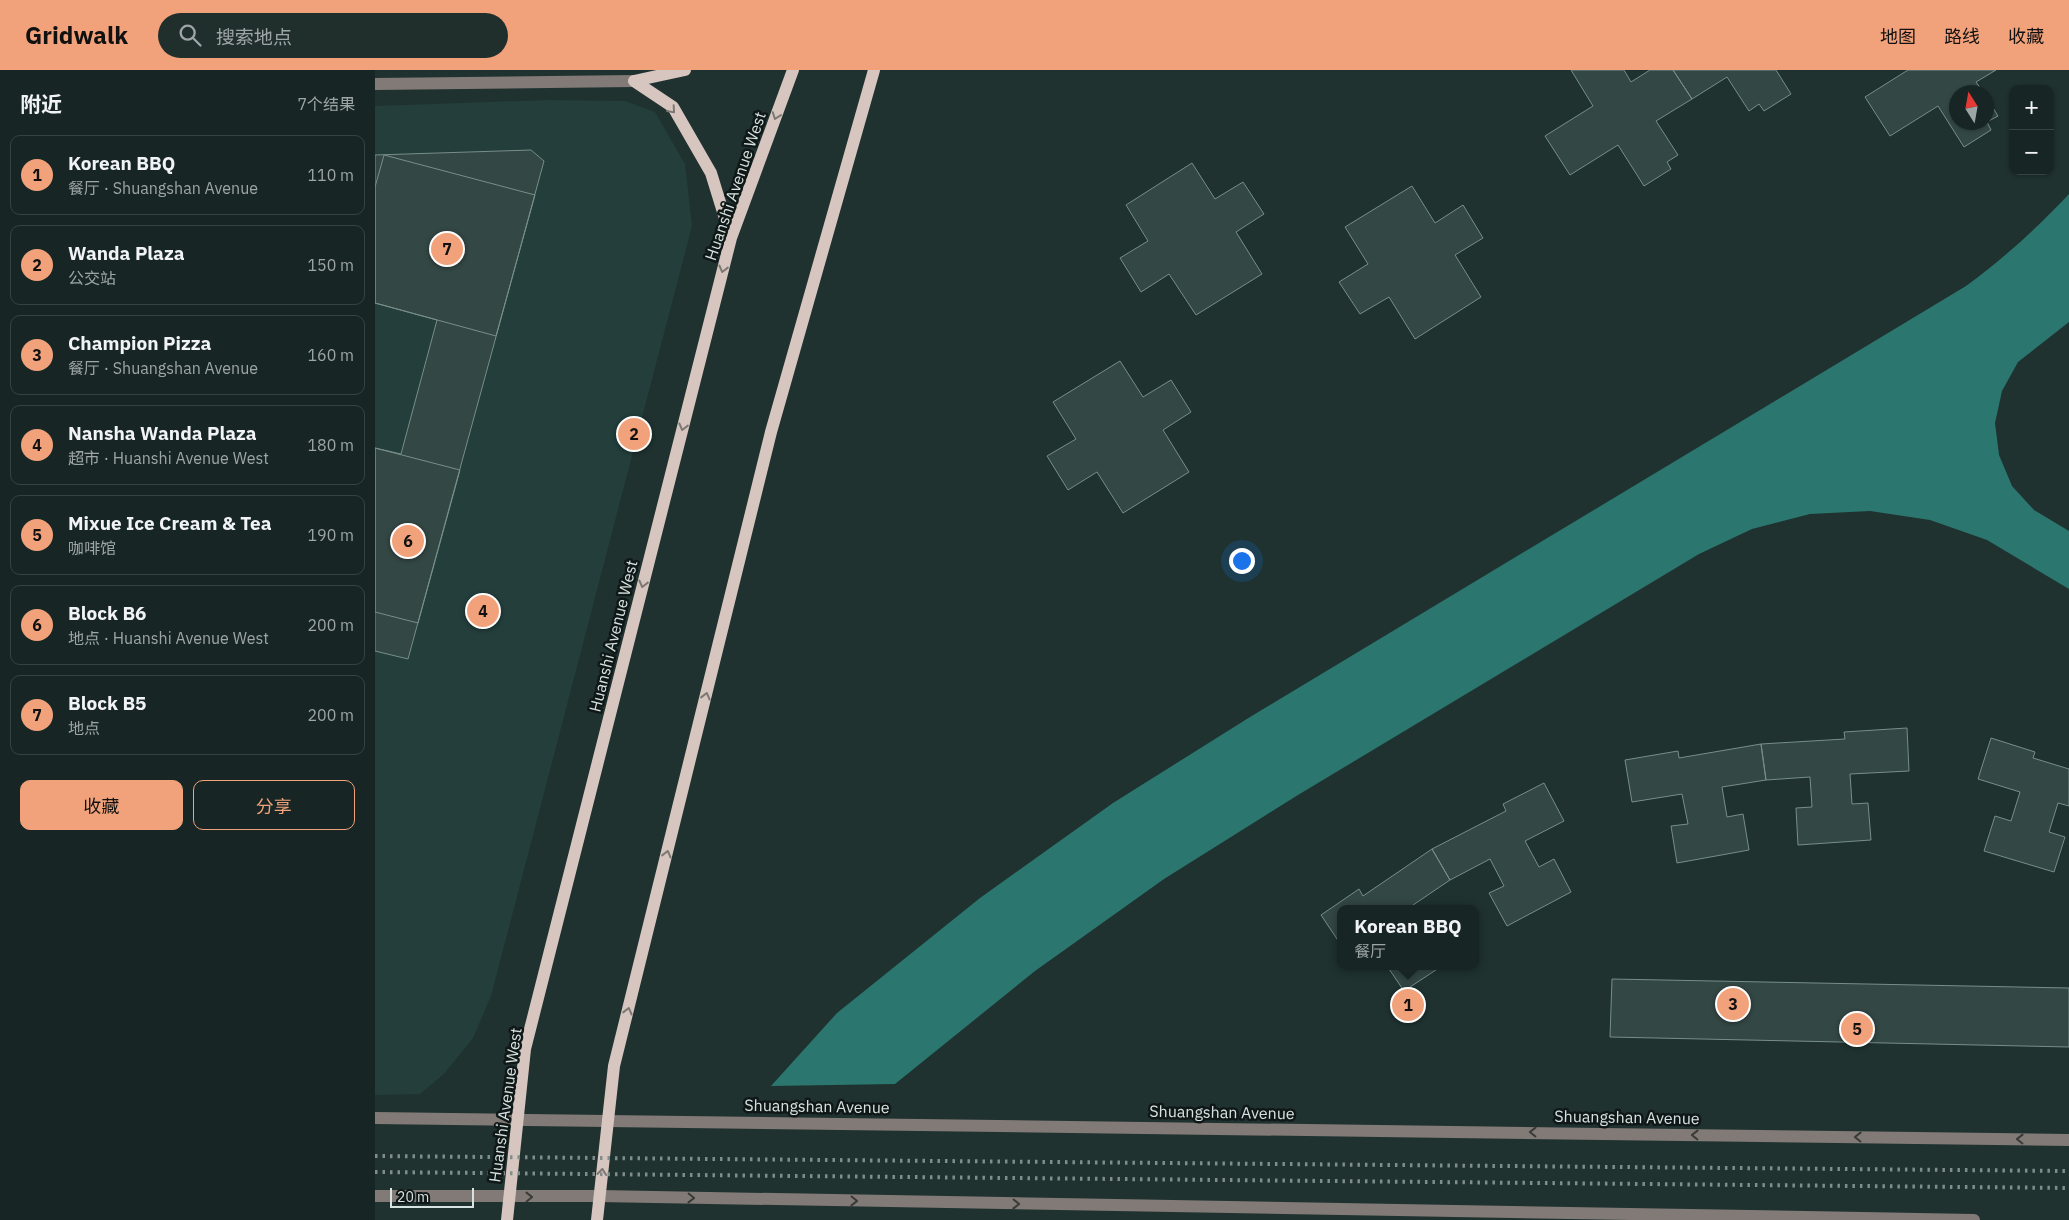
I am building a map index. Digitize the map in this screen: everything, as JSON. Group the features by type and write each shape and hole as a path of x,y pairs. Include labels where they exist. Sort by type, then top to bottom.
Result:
{"main road":[{"path":"633,82 685,70"},
{"name":"Huanshi Avenue West","path":"507,1220 525,1050 731,238 793,70"},
{"path":"597,1220 614,1066 771,432 874,70"},
{"path":"633,82 673,107 711,172 731,238"}],"street":[{"path":"375,84 633,82"},
{"name":"Shuangshan Avenue","path":"375,1118 518,1118 2069,1140"},
{"path":"375,1196 599,1196 1974,1220"}],"shaded area":[{"path":"549,100 625,101 655,112 685,164 692,226 491,996 473,1038 444,1074 420,1094 375,1095 375,106"},
{"path":"2069,194 2069,322 2018,362 2002,391 1995,423 1999,455 2012,486 2034,510 2069,531 2069,589 1987,540 1930,520 1870,511 1810,514 1752,529 1699,554 1298,795 1164,879 1035,971 895,1084 771,1086 837,1013 980,898 1113,803 1250,717 1966,286 2019,243"}],"building":[{"path":"1571,70 1624,70 1631,82 1650,70 1673,70 1692,99 1656,121 1678,155 1667,162 1671,169 1644,186 1618,145 1570,175 1545,136 1593,106"},
{"path":"1673,70 1776,70 1791,94 1764,111 1759,104 1749,111 1727,77 1692,99"},
{"path":"1908,70 1996,70 1976,82 1978,85 1949,85 1949,123 1938,106 1890,136 1865,97"},
{"path":"1994,109 1998,116 1994,118"},
{"path":"1953,130 1991,130 1964,147"},
{"path":"531,150 544,161 408,659 375,651 375,448 401,454 437,320 375,303 375,155"},
{"path":"384,155 535,195 496,336 375,303 375,187"},
{"path":"1192,163 1215,199 1243,182 1264,214 1236,232 1262,274 1196,315 1169,274 1141,292 1120,258 1148,241 1126,205"},
{"path":"1412,186 1435,223 1463,205 1483,238 1455,255 1481,297 1415,339 1389,297 1360,314 1339,282 1368,264 1345,227"},
{"path":"1120,361 1143,397 1171,380 1191,412 1163,430 1189,472 1123,513 1097,472 1068,490 1047,456 1076,439 1053,402"},
{"path":"375,448 460,470 418,623 375,612"},
{"path":"1907,728 1909,771 1850,774 1852,804 1868,803 1871,840 1798,845 1796,808 1812,807 1810,777 1766,780 1761,744 1845,739 1844,732"},
{"path":"1991,738 2035,752 2033,758 2069,769 2069,806 2058,803 2049,832 2065,837 2054,872 1984,851 1995,816 2011,821 2020,792 1978,779"},
{"path":"1761,744 1766,780 1722,787 1727,817 1743,814 1749,850 1677,863 1671,826 1688,824 1682,794 1632,802 1625,760 1678,751 1679,758"},
{"path":"1544,783 1564,821 1525,841 1539,867 1554,859 1571,892 1507,926 1489,893 1504,886 1490,859 1450,880 1432,849 1506,811 1503,804"},
{"path":"1432,849 1450,880 1413,905 1337,905 1337,939 1321,915 1359,889 1363,896"},
{"path":"1390,970 1436,970 1404,991"},
{"path":"1612,979 2069,988 2069,1047 1610,1037"}],"railway":[{"path":"375,1156 2069,1171"},
{"path":"375,1172 2069,1188"}],"place":[{"name":"Block B5","path":"447,249"},
{"name":"Wanda Plaza","path":"634,434"},
{"name":"Block B6","path":"408,541"},
{"name":"Nansha Wanda Plaza","path":"483,611"},
{"name":"Champion Pizza","path":"1733,1004"},
{"name":"Korean BBQ","path":"1408,1005"},
{"name":"Mixue Ice Cream & Tea","path":"1857,1029"}]}
